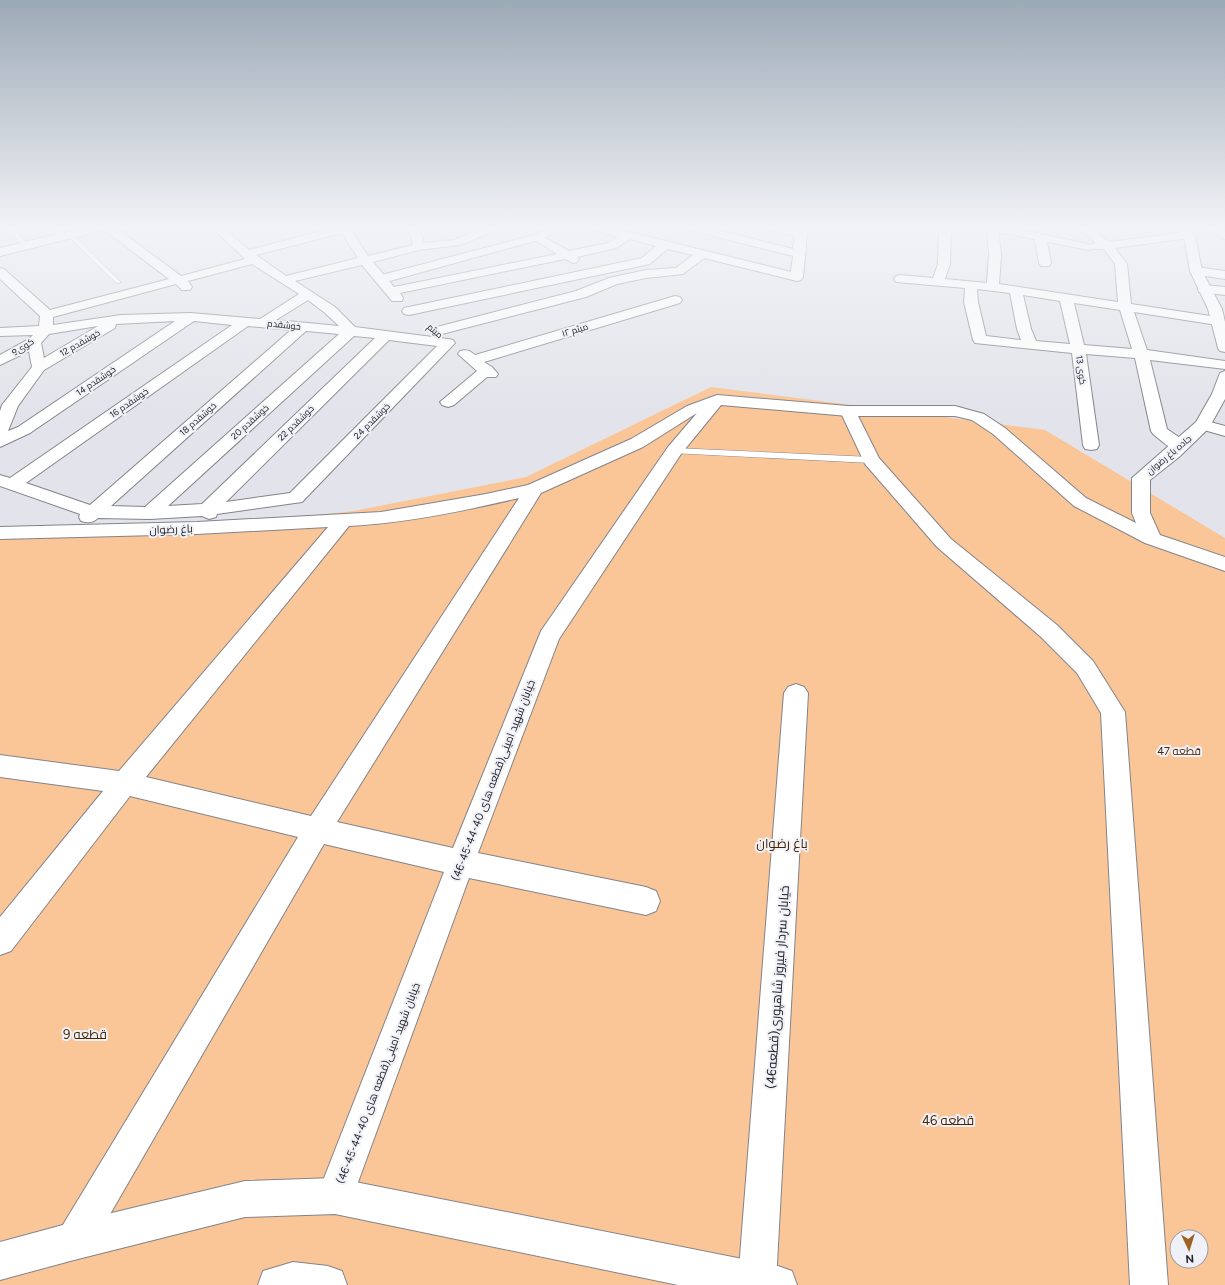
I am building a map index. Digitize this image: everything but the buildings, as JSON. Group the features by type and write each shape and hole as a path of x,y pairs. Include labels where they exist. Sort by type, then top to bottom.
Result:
{"street":[{"path":"16,287 47,315"},
{"path":"47,315 153,287"},
{"path":"187,287 191,291"},
{"path":"296,287 344,321 351,331"},
{"name":"میثم","path":"388,287 409,311 489,372 448,402"},
{"path":"391,291 410,287"},
{"path":"409,311 525,287"},
{"path":"443,337 600,287"},
{"path":"971,287 971,302 980,340 1141,354 1225,365"},
{"path":"993,287 1220,319"},
{"path":"1123,287 1125,306 1141,354 1159,431 1180,446"},
{"path":"1204,289 1225,291"},
{"path":"1204,289 1220,319 1225,348"},
{"path":"1016,291 1024,329 1030,345"},
{"path":"263,323 308,294"},
{"name":"کوی 13","path":"1066,298 1078,349 1091,445"},
{"name":"۱۲ میثم","path":"474,360 675,300"},
{"path":"45,330 47,315"},
{"name":"خوشقدم","path":"0,332 45,330 121,319 191,316 386,335 443,337"},
{"name":"خوشقدم 14","path":"0,442 24,430 191,316"},
{"name":"خوشقدم 12","path":"39,367 121,319"},
{"name":"خوشقدم 16","path":"6,482 246,321"},
{"name":"خوشقدم 18","path":"3,533 57,524 76,523 87,518 303,327"},
{"name":"کوی9","path":"0,361 34,342 45,330"},
{"name":"خوشقدم 20","path":"150,513 351,331"},
{"name":"خوشقدم 22","path":"207,510 386,335"},
{"name":"خوشقدم 24","path":"207,510 296,498 443,337"},
{"path":"0,432 10,405 39,367 34,342"},
{"name":"جاده باغ رضوان","path":"1152,539 1141,513 1141,478 1203,425 1222,394 1225,376"},
{"path":"718,400 848,411 955,411 978,417 998,431 1080,502 1152,539 1225,564"},
{"name":"خیابان شهید امینی(قطعه های 40-44-45-46)","path":"335,1196 461,863 549,637 674,451 718,400"},
{"name":"باغ رضوان","path":"3,533 343,521 381,518 486,500 534,488 636,443 693,409 718,400"},
{"path":"848,411 871,460 944,543 1049,631 1085,667 1113,712 1149,1285"},
{"path":"1203,425 1225,431"},
{"path":"6,482 92,512 150,513 207,510 220,526"},
{"path":"74,1241 317,830 534,488"},
{"path":"0,940 125,783 343,521"},
{"name":"خیابان سردار فیروز شاهپوری(قطعه46)","path":"767,1284 796,692"},
{"path":"0,766 125,783 317,830 461,863 646,901"},
{"path":"0,1261 74,1241 245,1199 335,1196 767,1284"},
{"path":"277,1285 293,1281 328,1285"}],"lane":[{"path":"674,451 871,460"}],"green space":[{"name":"باغ رضوان","path":"711,387 1045,430 1225,538 1225,1285 0,1285 0,534 299,517 354,511 526,477"}],"park label":[{"name":"قطعه 47","path":"1179,751"},
{"name":"قطعه 9","path":"85,1034"},
{"name":"قطعه 46","path":"948,1120"}]}
